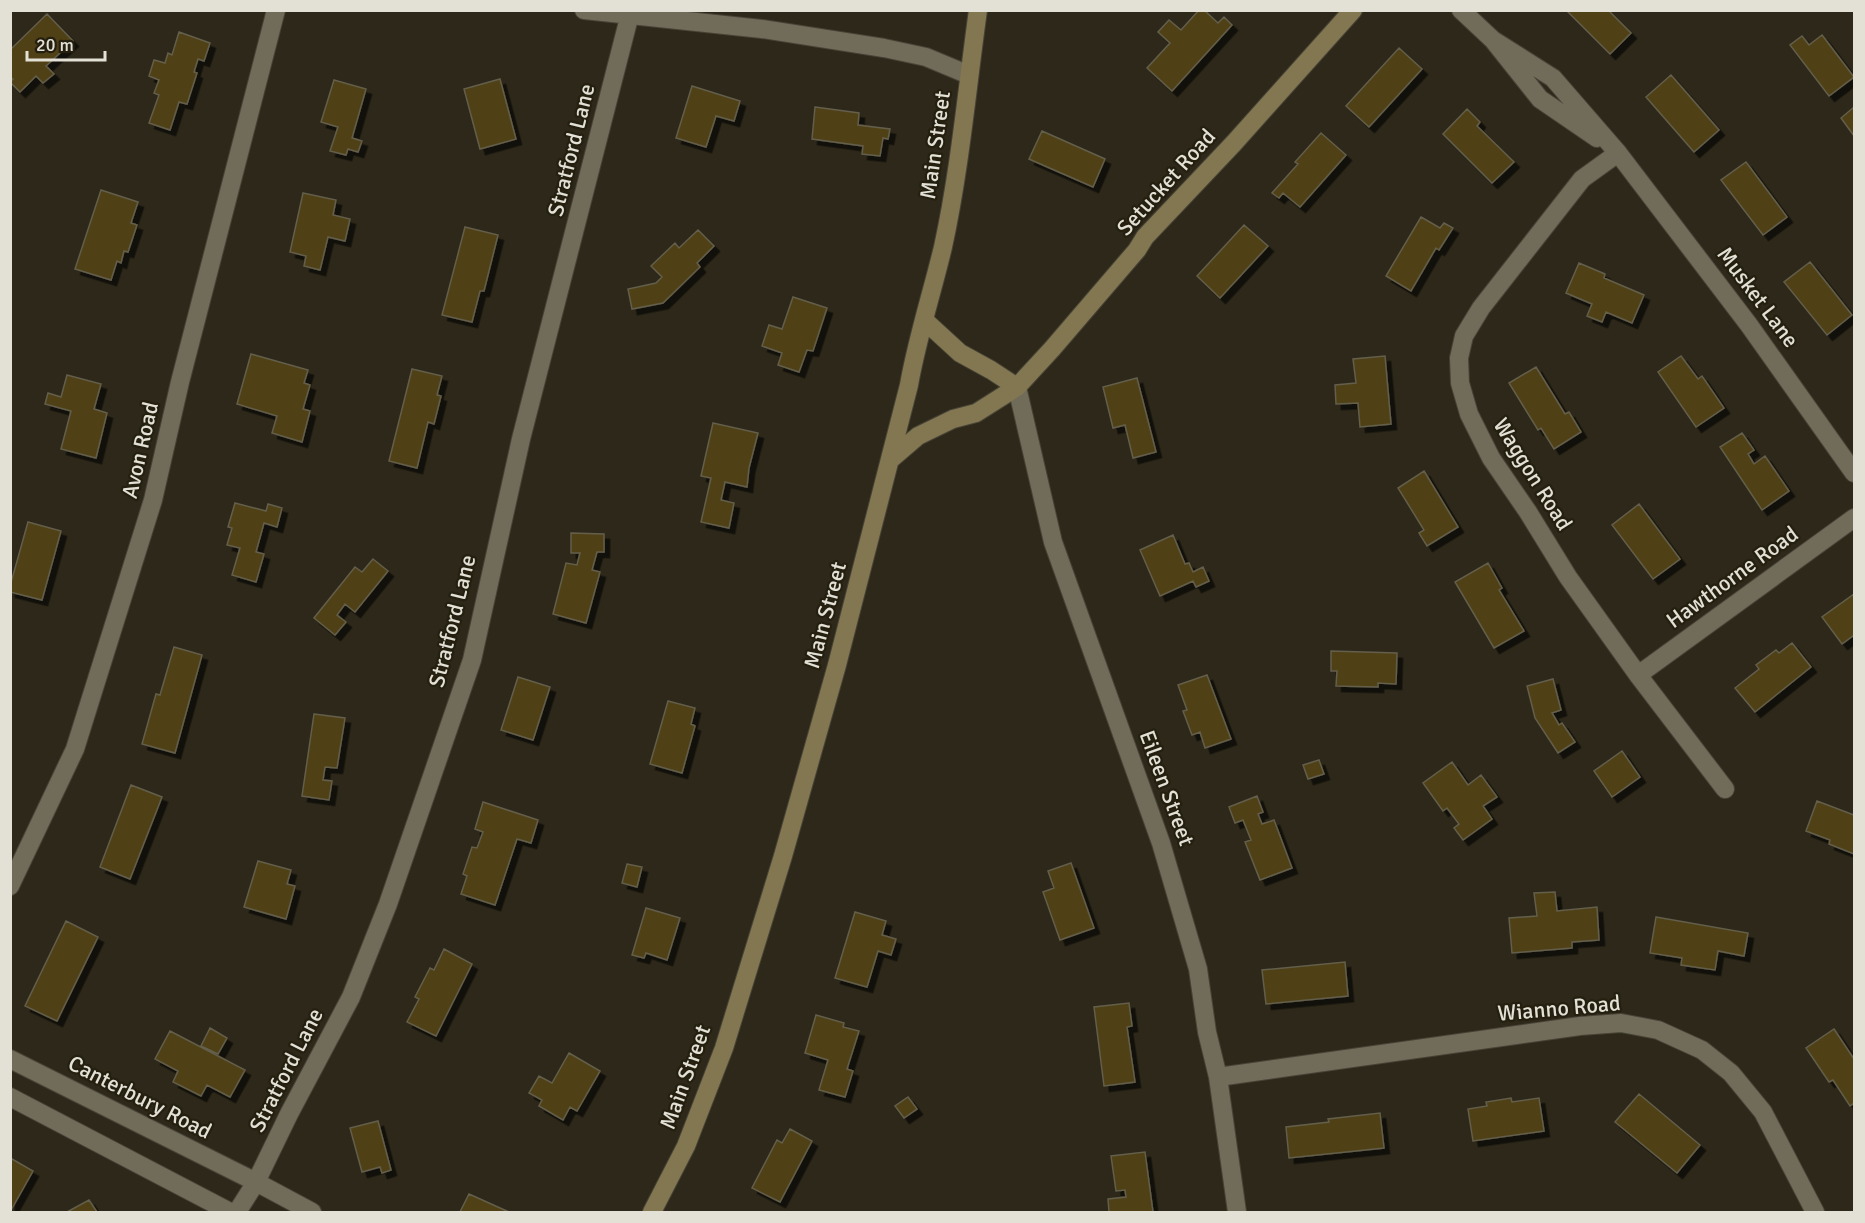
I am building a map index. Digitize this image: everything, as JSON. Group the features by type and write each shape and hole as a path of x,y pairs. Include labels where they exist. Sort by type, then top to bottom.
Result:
{"main road":[{"name":"Main Street","path":"652,1212 686,1146 724,1048 783,856 837,665 943,246 957,174 978,10"},
{"name":"Setucket Road","path":"890,460 918,436 953,419 976,413 1017,387 1060,341 1137,250 1145,237 1234,143 1353,10"},
{"path":"924,320 960,353 1017,387"}],"street":[{"name":"Avon Road","path":"10,886 75,749 153,500 183,371 276,10"},
{"path":"584,10 630,13 762,29 884,48 926,57 969,75"},
{"name":"Musket Lane","path":"1461,10 1493,40 1553,78 1618,153 1749,325 1854,473"},
{"name":"Stratford Lane","path":"237,1212 256,1182 351,997 388,904 472,660 479,619 521,438 630,13"},
{"name":"Waggon Road","path":"1618,153 1582,179 1481,308 1464,336 1459,358 1460,383 1469,414 1491,458 1569,577 1638,675 1725,789"},
{"name":"Eileen Street","path":"1017,387 1053,542 1167,860 1198,969 1207,1032 1218,1077 1238,1212"},
{"name":"Hawthorne Road","path":"1638,675 1854,518"},
{"name":"Wianno Road","path":"1218,1077 1580,1026 1621,1023 1658,1030 1702,1050 1731,1073 1763,1112 1815,1212"},
{"name":"Canterbury Road","path":"10,1059 312,1212"},
{"path":"10,1097 230,1212"}],"building":[{"path":"1199,10 1204,10 1218,23 1224,17 1232,25 1172,91 1147,68 1170,43 1158,32 1169,20 1181,30"},
{"path":"1566,10 1608,10 1631,33 1610,54"},
{"path":"47,14 73,41 46,66 54,74 43,83 36,76 20,92 10,82 13,79 10,77 10,50"},
{"path":"179,32 210,43 204,61 198,59 194,72 197,73 187,104 179,102 170,130 149,123 159,95 154,93 159,80 149,76 154,60 165,63 168,53 172,55"},
{"path":"1822,35 1854,77 1829,96 1790,45 1802,36 1809,45"},
{"path":"1399,48 1422,69 1369,127 1346,106"},
{"path":"1671,75 1719,130 1694,152 1646,97"},
{"path":"500,79 516,139 480,149 464,89"},
{"path":"334,80 366,89 352,138 362,141 358,152 348,149 346,155 330,151 338,127 321,122"},
{"path":"692,86 740,101 734,121 716,116 706,147 676,138"},
{"path":"815,107 859,113 858,125 890,129 888,139 883,138 880,156 862,154 863,146 812,139"},
{"path":"1854,107 1854,136 1841,118"},
{"path":"1467,109 1480,122 1477,126 1514,162 1492,183 1443,134"},
{"path":"1042,131 1105,159 1093,187 1029,159"},
{"path":"1321,133 1346,155 1300,207 1283,193 1279,198 1272,193 1298,164 1295,162"},
{"path":"1746,162 1787,217 1763,235 1721,180"},
{"path":"101,190 138,202 131,223 137,225 128,252 124,251 121,263 117,261 111,280 75,269"},
{"path":"303,193 336,200 333,215 350,219 345,241 328,237 320,270 304,266 306,256 290,252"},
{"path":"1421,217 1440,228 1444,223 1453,228 1439,250 1436,248 1411,291 1386,276"},
{"path":"1244,225 1268,246 1220,298 1197,276"},
{"path":"465,227 498,235 484,291 480,291 472,322 442,315"},
{"path":"698,230 714,246 697,263 700,267 663,303 632,309 628,289 656,283 662,277 651,266 675,243 679,248"},
{"path":"1810,262 1852,315 1827,335 1784,282"},
{"path":"1579,263 1605,274 1604,278 1644,295 1632,323 1606,312 1602,322 1587,316 1592,304 1566,293"},
{"path":"793,297 827,308 813,351 807,350 799,372 778,365 782,353 762,346 769,325 782,329"},
{"path":"251,354 308,370 304,383 310,385 303,409 310,411 302,442 272,433 277,416 237,404"},
{"path":"1385,356 1391,424 1360,427 1358,403 1336,404 1335,385 1356,383 1353,359"},
{"path":"1681,356 1698,379 1702,376 1724,408 1696,427 1658,372"},
{"path":"1536,367 1565,414 1569,412 1581,432 1554,449 1541,428 1538,430 1509,383"},
{"path":"412,369 442,376 437,395 441,396 434,424 428,422 417,468 389,461"},
{"path":"67,375 101,384 94,409 107,413 96,458 61,449 71,411 45,404 48,393 61,397"},
{"path":"1137,378 1156,452 1133,458 1125,425 1113,428 1103,387"},
{"path":"713,423 758,433 749,468 747,487 725,482 721,500 734,503 729,528 701,522 711,478 701,476"},
{"path":"1742,433 1754,450 1748,454 1754,464 1765,456 1789,491 1762,510 1720,447"},
{"path":"1424,471 1458,527 1427,546 1419,533 1424,530 1398,488"},
{"path":"235,503 266,511 268,504 282,508 277,527 264,523 256,552 264,554 256,582 232,575 240,548 227,545 232,528 228,527"},
{"path":"1639,504 1680,559 1653,579 1612,525"},
{"path":"28,522 61,531 42,600 10,592"},
{"path":"571,533 604,534 604,552 597,552 592,570 600,572 586,623 553,614 566,563 577,565 580,553 571,553"},
{"path":"1173,535 1185,564 1189,563 1193,572 1203,567 1209,581 1196,587 1193,581 1160,596 1140,550"},
{"path":"373,559 388,571 355,612 345,604 337,615 346,622 335,635 314,618 355,567 362,572"},
{"path":"1488,563 1502,588 1499,590 1524,631 1494,648 1455,582"},
{"path":"1854,594 1854,635 1842,644 1822,617"},
{"path":"1792,643 1811,667 1755,712 1735,688 1759,669 1756,665 1776,650 1779,653"},
{"path":"174,647 202,655 175,753 142,744 156,694 160,695"},
{"path":"1331,651 1397,653 1396,684 1378,683 1378,687 1336,686 1337,671 1331,671"},
{"path":"1207,675 1231,739 1205,748 1200,732 1192,735 1183,711 1187,710 1178,685"},
{"path":"518,677 550,687 533,740 501,730"},
{"path":"1553,679 1561,710 1552,713 1559,725 1562,723 1575,742 1558,753 1535,718 1527,686"},
{"path":"668,701 695,708 691,724 695,726 682,773 650,764"},
{"path":"314,714 345,718 337,768 325,767 323,780 332,781 329,800 302,796"},
{"path":"1622,751 1640,777 1612,797 1594,771"},
{"path":"1319,760 1324,774 1308,779 1303,765"},
{"path":"1452,762 1468,785 1481,775 1497,797 1483,806 1492,819 1463,840 1454,828 1459,824 1447,808 1443,811 1423,783"},
{"path":"131,785 162,797 130,879 100,867"},
{"path":"1257,796 1263,812 1258,814 1262,824 1274,820 1292,868 1260,880 1245,842 1251,840 1243,820 1235,823 1229,807"},
{"path":"1817,801 1854,815 1854,854 1829,844 1830,840 1806,831"},
{"path":"483,802 538,820 531,843 517,839 495,905 461,894 467,876 463,874 472,847 477,848 483,832 475,829"},
{"path":"258,861 291,870 287,884 295,886 286,919 244,907"},
{"path":"1071,863 1094,928 1060,940 1043,892 1054,888 1048,871"},
{"path":"627,864 642,867 637,887 622,883"},
{"path":"1555,892 1557,911 1597,907 1599,940 1572,942 1572,948 1512,953 1509,918 1537,916 1534,893"},
{"path":"646,908 680,918 667,960 646,953 644,958 632,955"},
{"path":"855,912 886,921 882,935 896,939 891,955 878,951 867,987 835,978"},
{"path":"1656,917 1748,933 1744,956 1718,951 1715,970 1681,965 1682,958 1650,953"},
{"path":"66,921 98,937 57,1021 25,1006"},
{"path":"444,949 472,964 436,1036 407,1022 419,999 415,997 430,968 434,970"},
{"path":"1345,962 1348,996 1266,1004 1262,970"},
{"path":"1129,1003 1132,1026 1127,1027 1135,1082 1104,1086 1094,1007"},
{"path":"816,1015 844,1023 843,1027 859,1031 847,1069 853,1071 845,1097 819,1090 828,1060 805,1053"},
{"path":"210,1028 227,1038 218,1054 201,1046"},
{"path":"1834,1029 1854,1059 1854,1103 1850,1106 1833,1080 1829,1082 1806,1048"},
{"path":"170,1031 245,1070 230,1097 207,1085 201,1096 173,1082 178,1071 155,1059"},
{"path":"569,1053 600,1071 577,1111 570,1107 563,1120 539,1106 542,1100 529,1093 539,1076 552,1083"},
{"path":"1639,1094 1700,1145 1677,1173 1615,1122"},
{"path":"908,1097 917,1109 904,1118 895,1106"},
{"path":"1511,1098 1512,1102 1539,1098 1544,1131 1473,1141 1468,1109 1487,1106 1486,1102"},
{"path":"1380,1113 1384,1148 1289,1158 1286,1127"},
{"path":"378,1121 391,1170 382,1173 380,1167 362,1172 350,1128"},
{"path":"790,1129 812,1141 780,1202 752,1188 777,1140 782,1143"},
{"path":"1145,1152 1153,1212 1109,1212 1108,1199 1126,1197 1125,1190 1116,1191 1111,1156"},
{"path":"12,1159 33,1171 10,1212 10,1161"},
{"path":"469,1194 509,1212 460,1212"},
{"path":"89,1200 97,1212 67,1212"}]}
